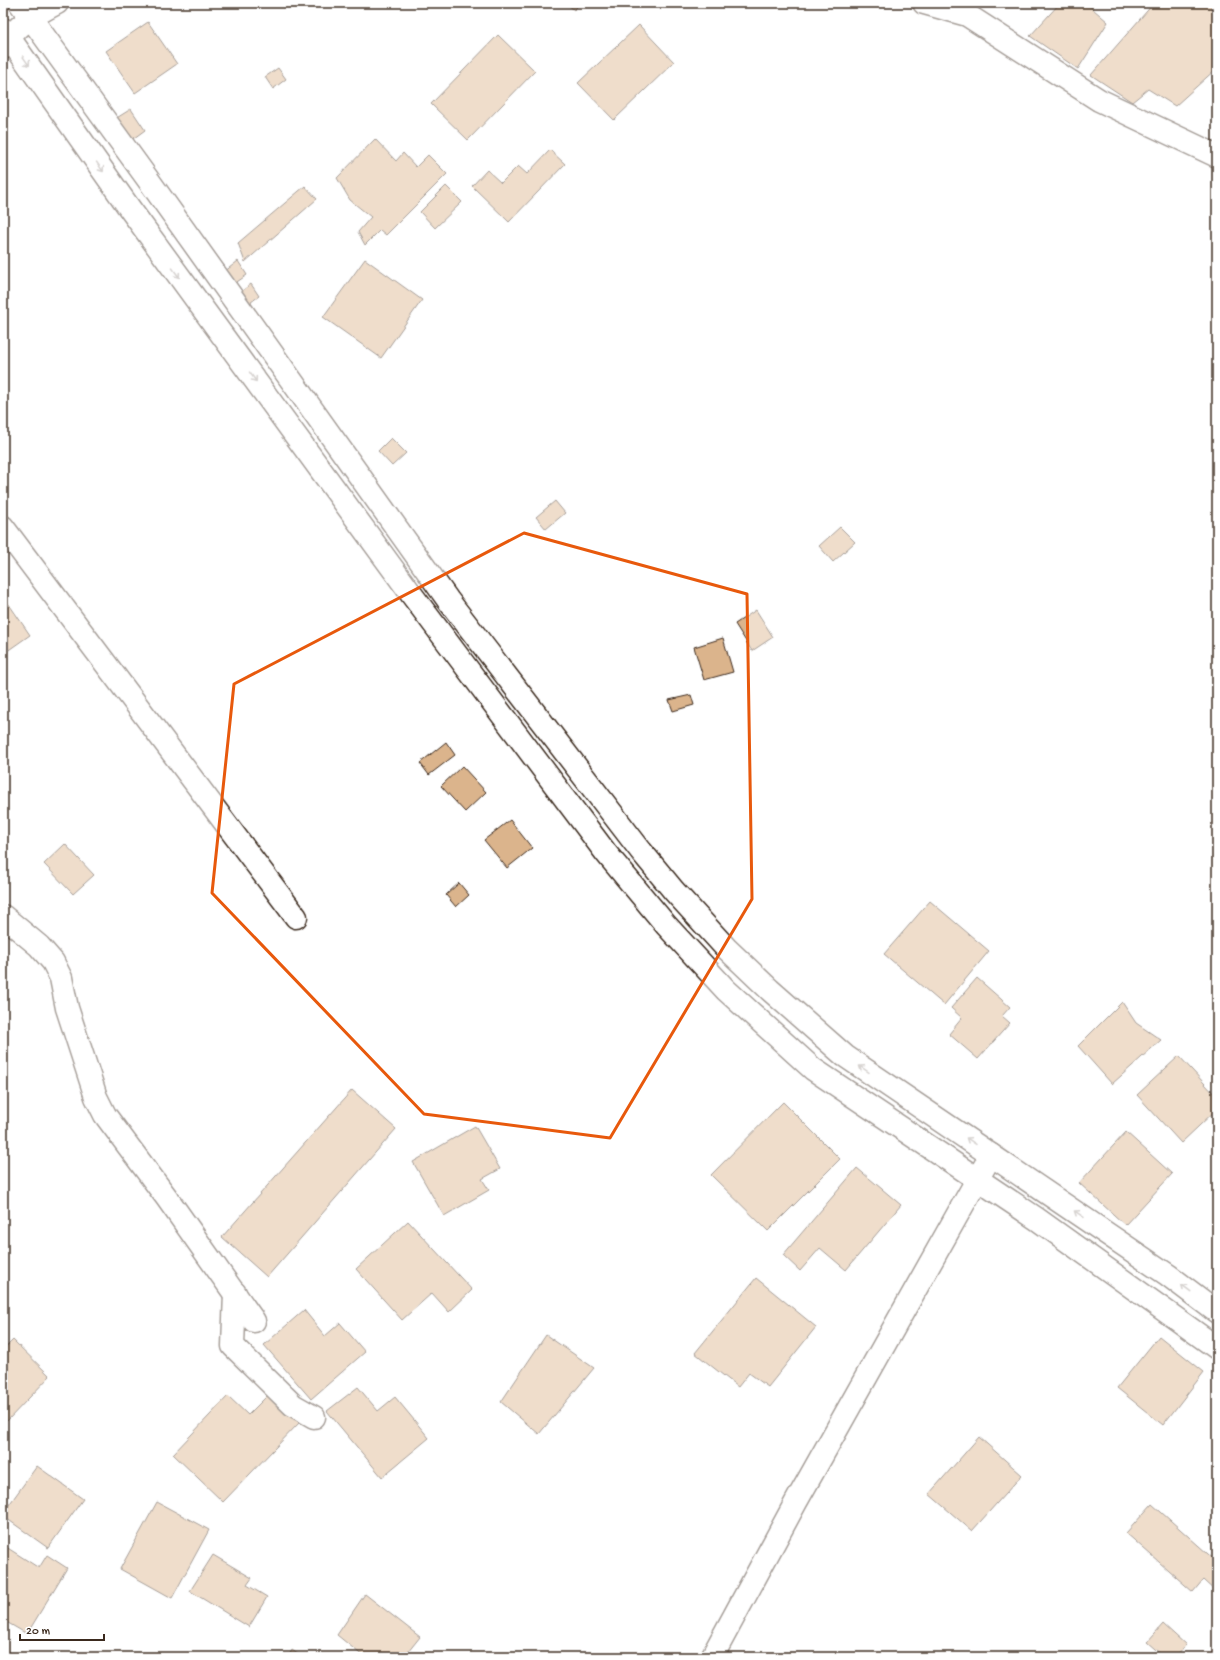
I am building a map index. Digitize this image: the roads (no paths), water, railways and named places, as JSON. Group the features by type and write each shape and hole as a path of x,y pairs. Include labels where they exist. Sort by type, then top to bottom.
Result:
{"main road":[{"path":"58,3 26,10 5,38 412,595 606,853 666,925 726,990 813,1069 1037,1219 1217,1348"},
{"path":"924,3 967,15 1099,100 1217,156"},
{"path":"26,10 448,600 674,891 726,948 764,985 845,1056 1168,1275 1217,1312"},
{"path":"3,527 296,917"},
{"path":"3,916 39,946 53,962 61,978 67,1008 96,1097 105,1115 167,1198 254,1321"},
{"path":"712,1657 796,1502 991,1155"},
{"path":"235,1293 233,1346 293,1405 314,1417"}]}
